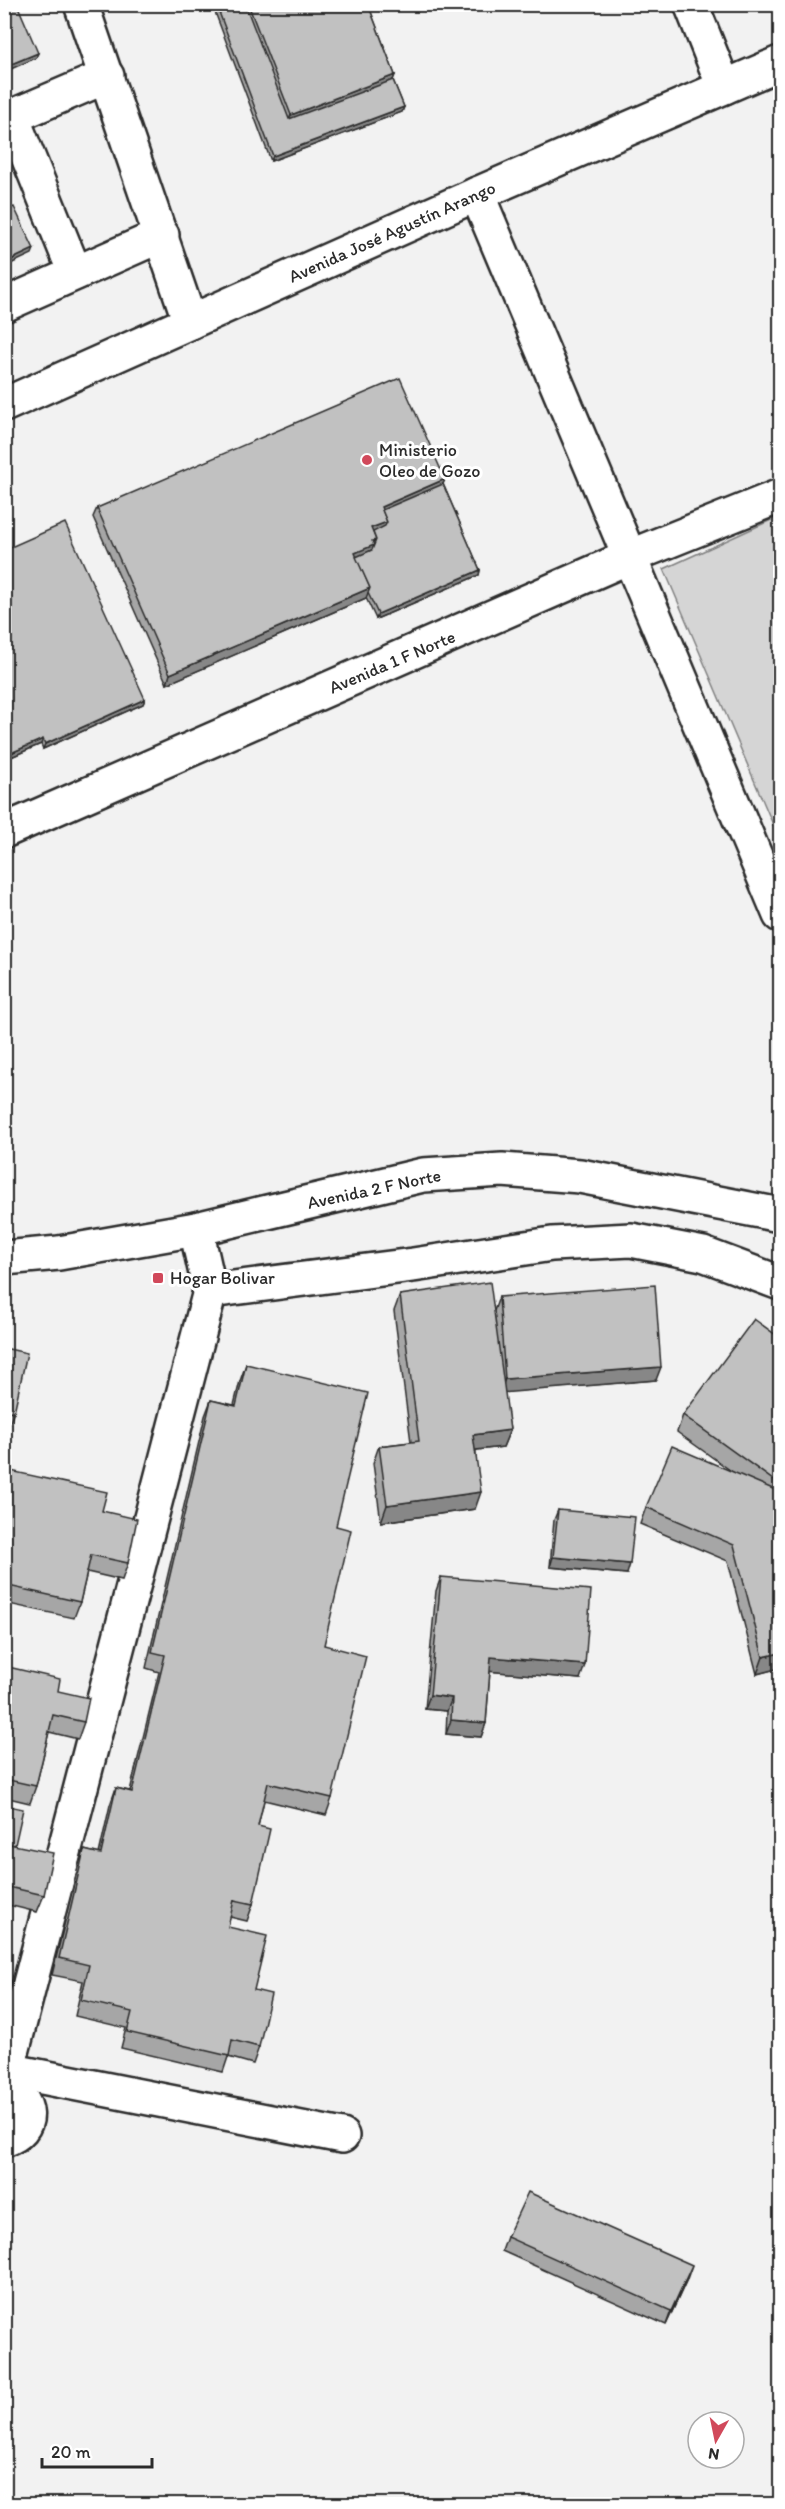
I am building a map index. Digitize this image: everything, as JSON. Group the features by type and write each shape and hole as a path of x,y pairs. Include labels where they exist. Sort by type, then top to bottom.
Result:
{"street":[{"path":"81,4 190,322"},
{"path":"691,4 724,87"},
{"name":"Avenida José Agustín Arango","path":"4,405 477,194 780,63"},
{"path":"75,273 8,118 107,76"},
{"path":"477,194 780,915"},
{"path":"4,305 162,235"},
{"name":"Avenida 1 F Norte","path":"4,831 631,556 780,496"},
{"name":"Avenida 2 F Norte","path":"4,1258 59,1253 196,1229 423,1175 502,1170 580,1176 780,1215"},
{"path":"6,2080 210,1291 196,1229"},
{"path":"210,1291 413,1265 552,1244 631,1240 703,1254 780,1283"},
{"path":"6,2080 342,2136"},
{"path":"4,2140 14,2138 23,2128 27,2115 24,2102 6,2080"}],"shaded area":[{"path":"780,516 780,841 664,569"}],"building":[{"path":"4,4 17,4 38,53 4,67"},
{"path":"216,4 245,4 289,119 393,80 404,107 273,156"},
{"path":"248,4 368,4 395,75 291,115"},
{"path":"14,207 34,249 4,263 4,211"},
{"path":"400,378 445,479 381,507 387,522 371,528 376,540 372,541 374,545 355,553 370,588 170,674 97,508"},
{"path":"443,484 480,570 378,614 368,593 370,588 356,557 372,550 376,540 373,532 385,526 387,522 382,510"},
{"path":"65,523 145,699 45,744 43,739 4,756 4,550"},
{"path":"490,1282 510,1430 473,1435 481,1492 387,1505 379,1446 419,1441 400,1295"},
{"path":"655,1285 661,1367 505,1379 499,1297"},
{"path":"754,1319 780,1338 780,1485 683,1415"},
{"path":"4,1348 27,1353 14,1412 4,1410"},
{"path":"246,1364 368,1393 336,1526 351,1530 324,1645 366,1656 332,1798 268,1783 258,1826 270,1829 253,1904 234,1900 228,1927 267,1936 254,1990 271,1994 259,2047 232,2040 229,2056 127,2032 132,2012 81,2000 89,1965 59,1958 84,1850 101,1854 116,1788 132,1792 165,1655 152,1652 211,1400 236,1406"},
{"path":"4,1446 11,1448 6,1470 107,1492 102,1511 137,1519 128,1563 91,1555 80,1602 4,1585"},
{"path":"672,1446 780,1492 780,1519 774,1535 780,1533 780,1653 763,1657 734,1545 646,1507"},
{"path":"558,1510 635,1517 630,1564 553,1557"},
{"path":"441,1577 591,1590 585,1665 491,1657 486,1723 451,1720 452,1698 430,1695"},
{"path":"4,1666 60,1679 58,1691 89,1698 84,1722 53,1715 36,1786 4,1779"},
{"path":"4,1805 23,1809 15,1845 4,1843"},
{"path":"4,1843 53,1853 44,1895 4,1886"},
{"path":"528,2192 692,2265 671,2311 507,2237"}],"place":[{"name":"Ministerio Oleo de Gozo","path":"367,460"},
{"name":"Hogar Bolivar","path":"158,1278"}]}
